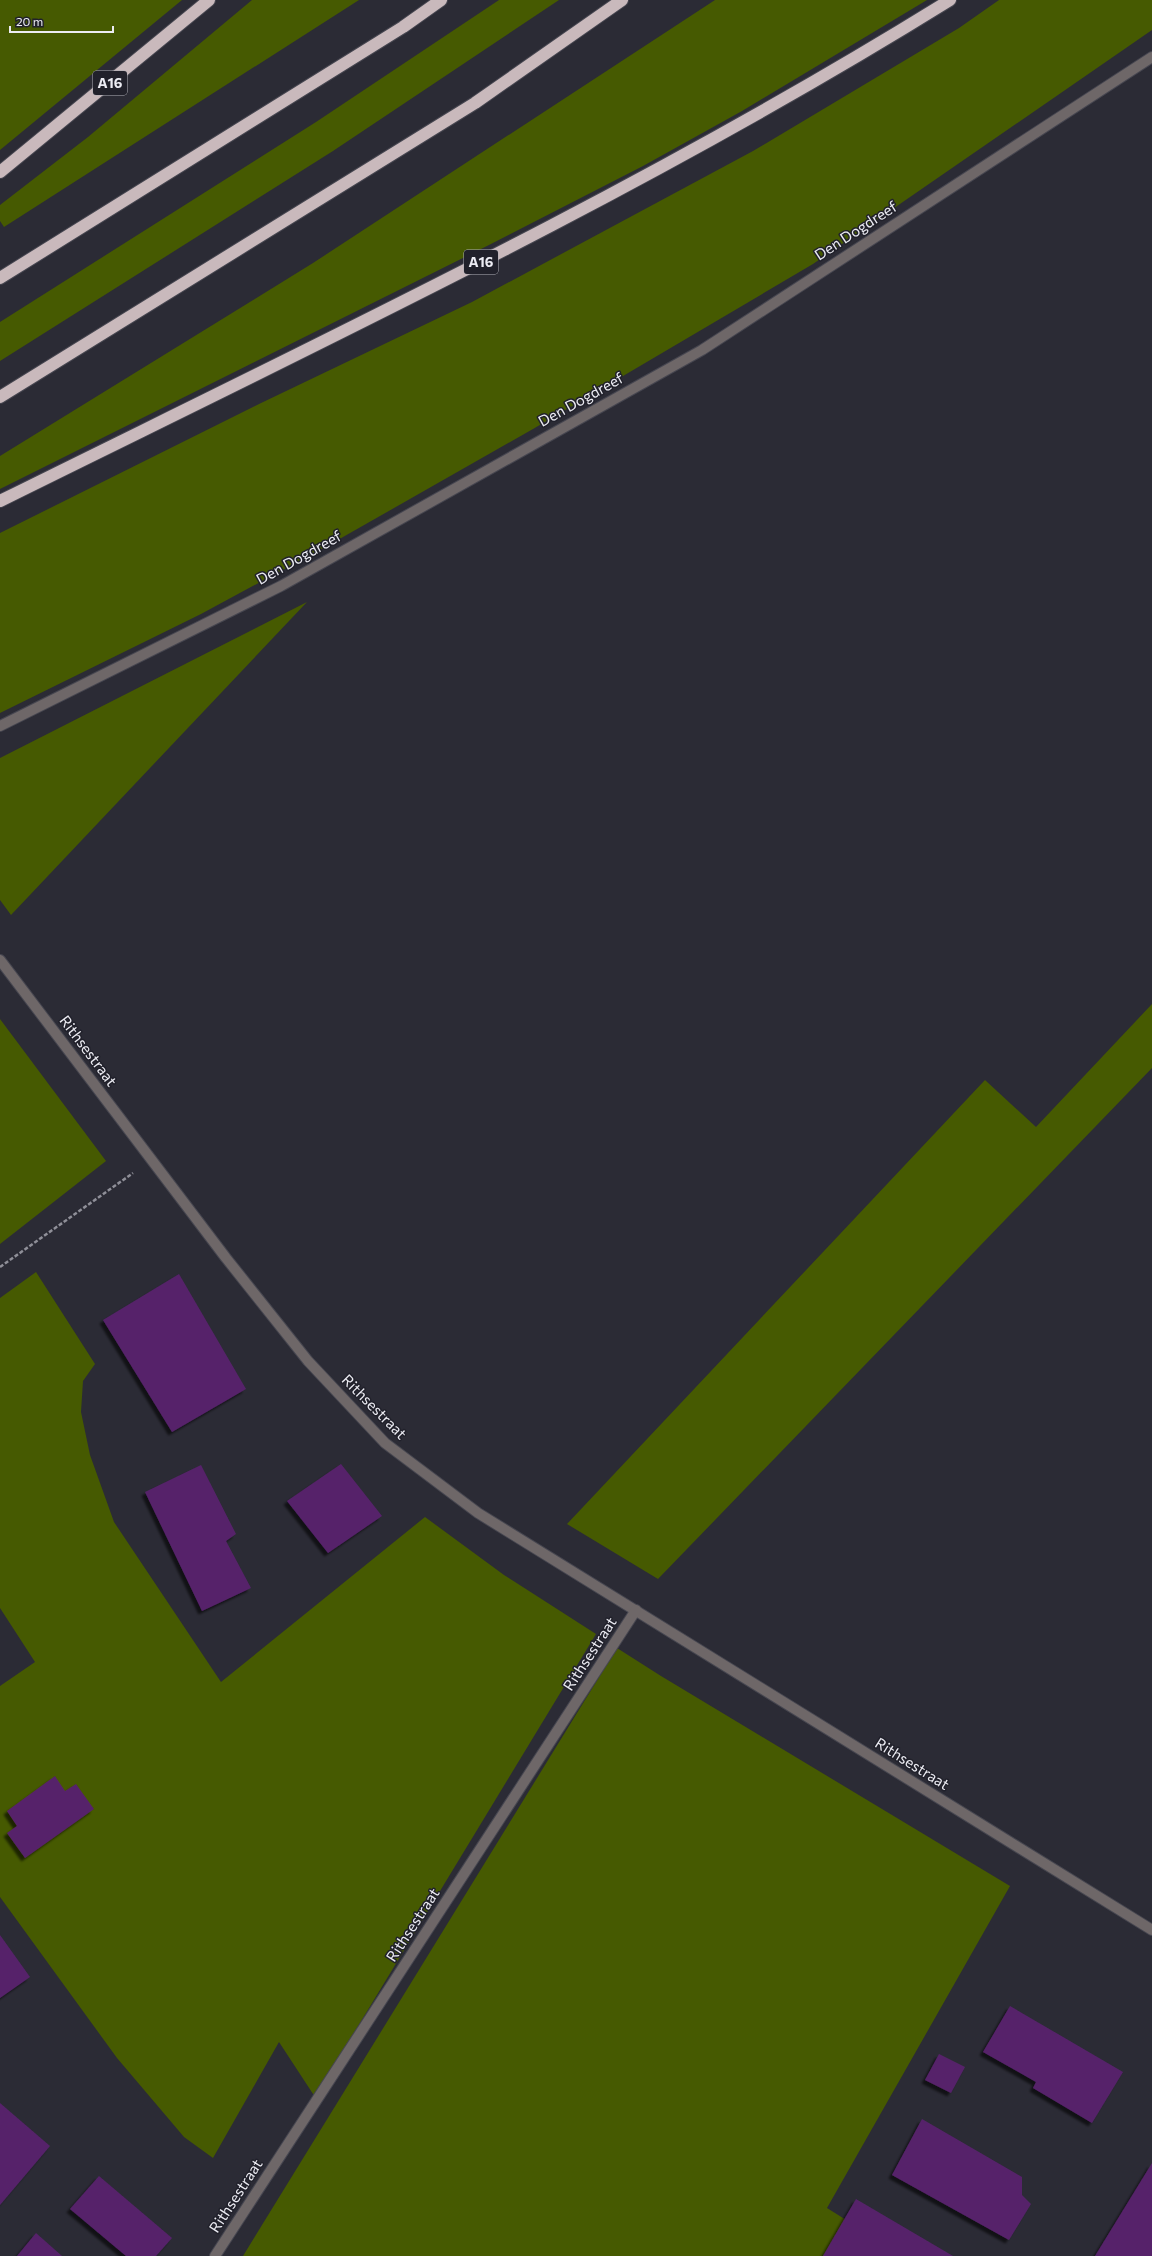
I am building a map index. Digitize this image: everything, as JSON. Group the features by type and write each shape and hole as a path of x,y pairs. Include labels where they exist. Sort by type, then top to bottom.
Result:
{"highway":[{"name":"A16","path":"0,172 209,0"},
{"path":"0,278 402,27 441,0"},
{"path":"0,397 475,103 622,0"},
{"name":"A16","path":"0,501 496,255 617,192 844,66 950,0"}],"street":[{"name":"Den Dogdreef","path":"0,726 282,586 702,350 1152,57"},
{"name":"Rithsestraat","path":"0,960 152,1160 308,1361 385,1443 478,1513 1152,1930"},
{"name":"Rithsestraat","path":"215,2256 636,1610"}],"path":[{"path":"0,1267 152,1160"}],"green space":[{"path":"0,0 182,0 0,150"},
{"path":"252,0 359,0 4,227 0,221 0,205 88,137"},
{"path":"499,0 559,0 333,151 0,361 0,322 316,122"},
{"path":"715,0 927,0 742,111 643,166 487,246 0,489 0,456 313,263"},
{"path":"999,0 1152,0 1152,30 813,264 533,429 329,545 201,614 0,713 0,533 259,404 472,302 753,151 959,28"},
{"path":"307,602 11,915 0,900 0,758"},
{"path":"1152,1004 1152,1068 658,1579 567,1524 985,1080 1036,1127"},
{"path":"0,1019 106,1161 0,1244"},
{"path":"36,1272 95,1364 83,1381 81,1412 90,1455 114,1522 221,1682 425,1517 504,1575 596,1634 315,2097 279,2042 213,2158 184,2137 117,2058 0,1897 0,1686 35,1662 0,1608 0,1298"},
{"path":"617,1648 1010,1886 827,2208 904,2256 243,2256"}],"building":[{"path":"179,1274 246,1389 172,1432 103,1320"},
{"path":"341,1464 382,1516 328,1553 287,1501"},
{"path":"201,1465 236,1534 226,1541 251,1588 202,1611 145,1492"},
{"path":"55,1776 65,1791 76,1784 94,1809 25,1858 7,1833 17,1826 7,1811"},
{"path":"0,1935 30,1977 0,1998"},
{"path":"1010,2006 1123,2072 1092,2123 1033,2088 1036,2082 983,2052"},
{"path":"939,2054 965,2067 951,2093 925,2080"},
{"path":"0,2103 50,2146 0,2205"},
{"path":"922,2119 1022,2177 1022,2195 1031,2204 1009,2240 892,2175"},
{"path":"1152,2163 1152,2256 1095,2256"},
{"path":"99,2176 172,2238 156,2256 126,2256 70,2209"},
{"path":"856,2199 953,2256 823,2256"},
{"path":"36,2233 62,2256 17,2256"}]}
